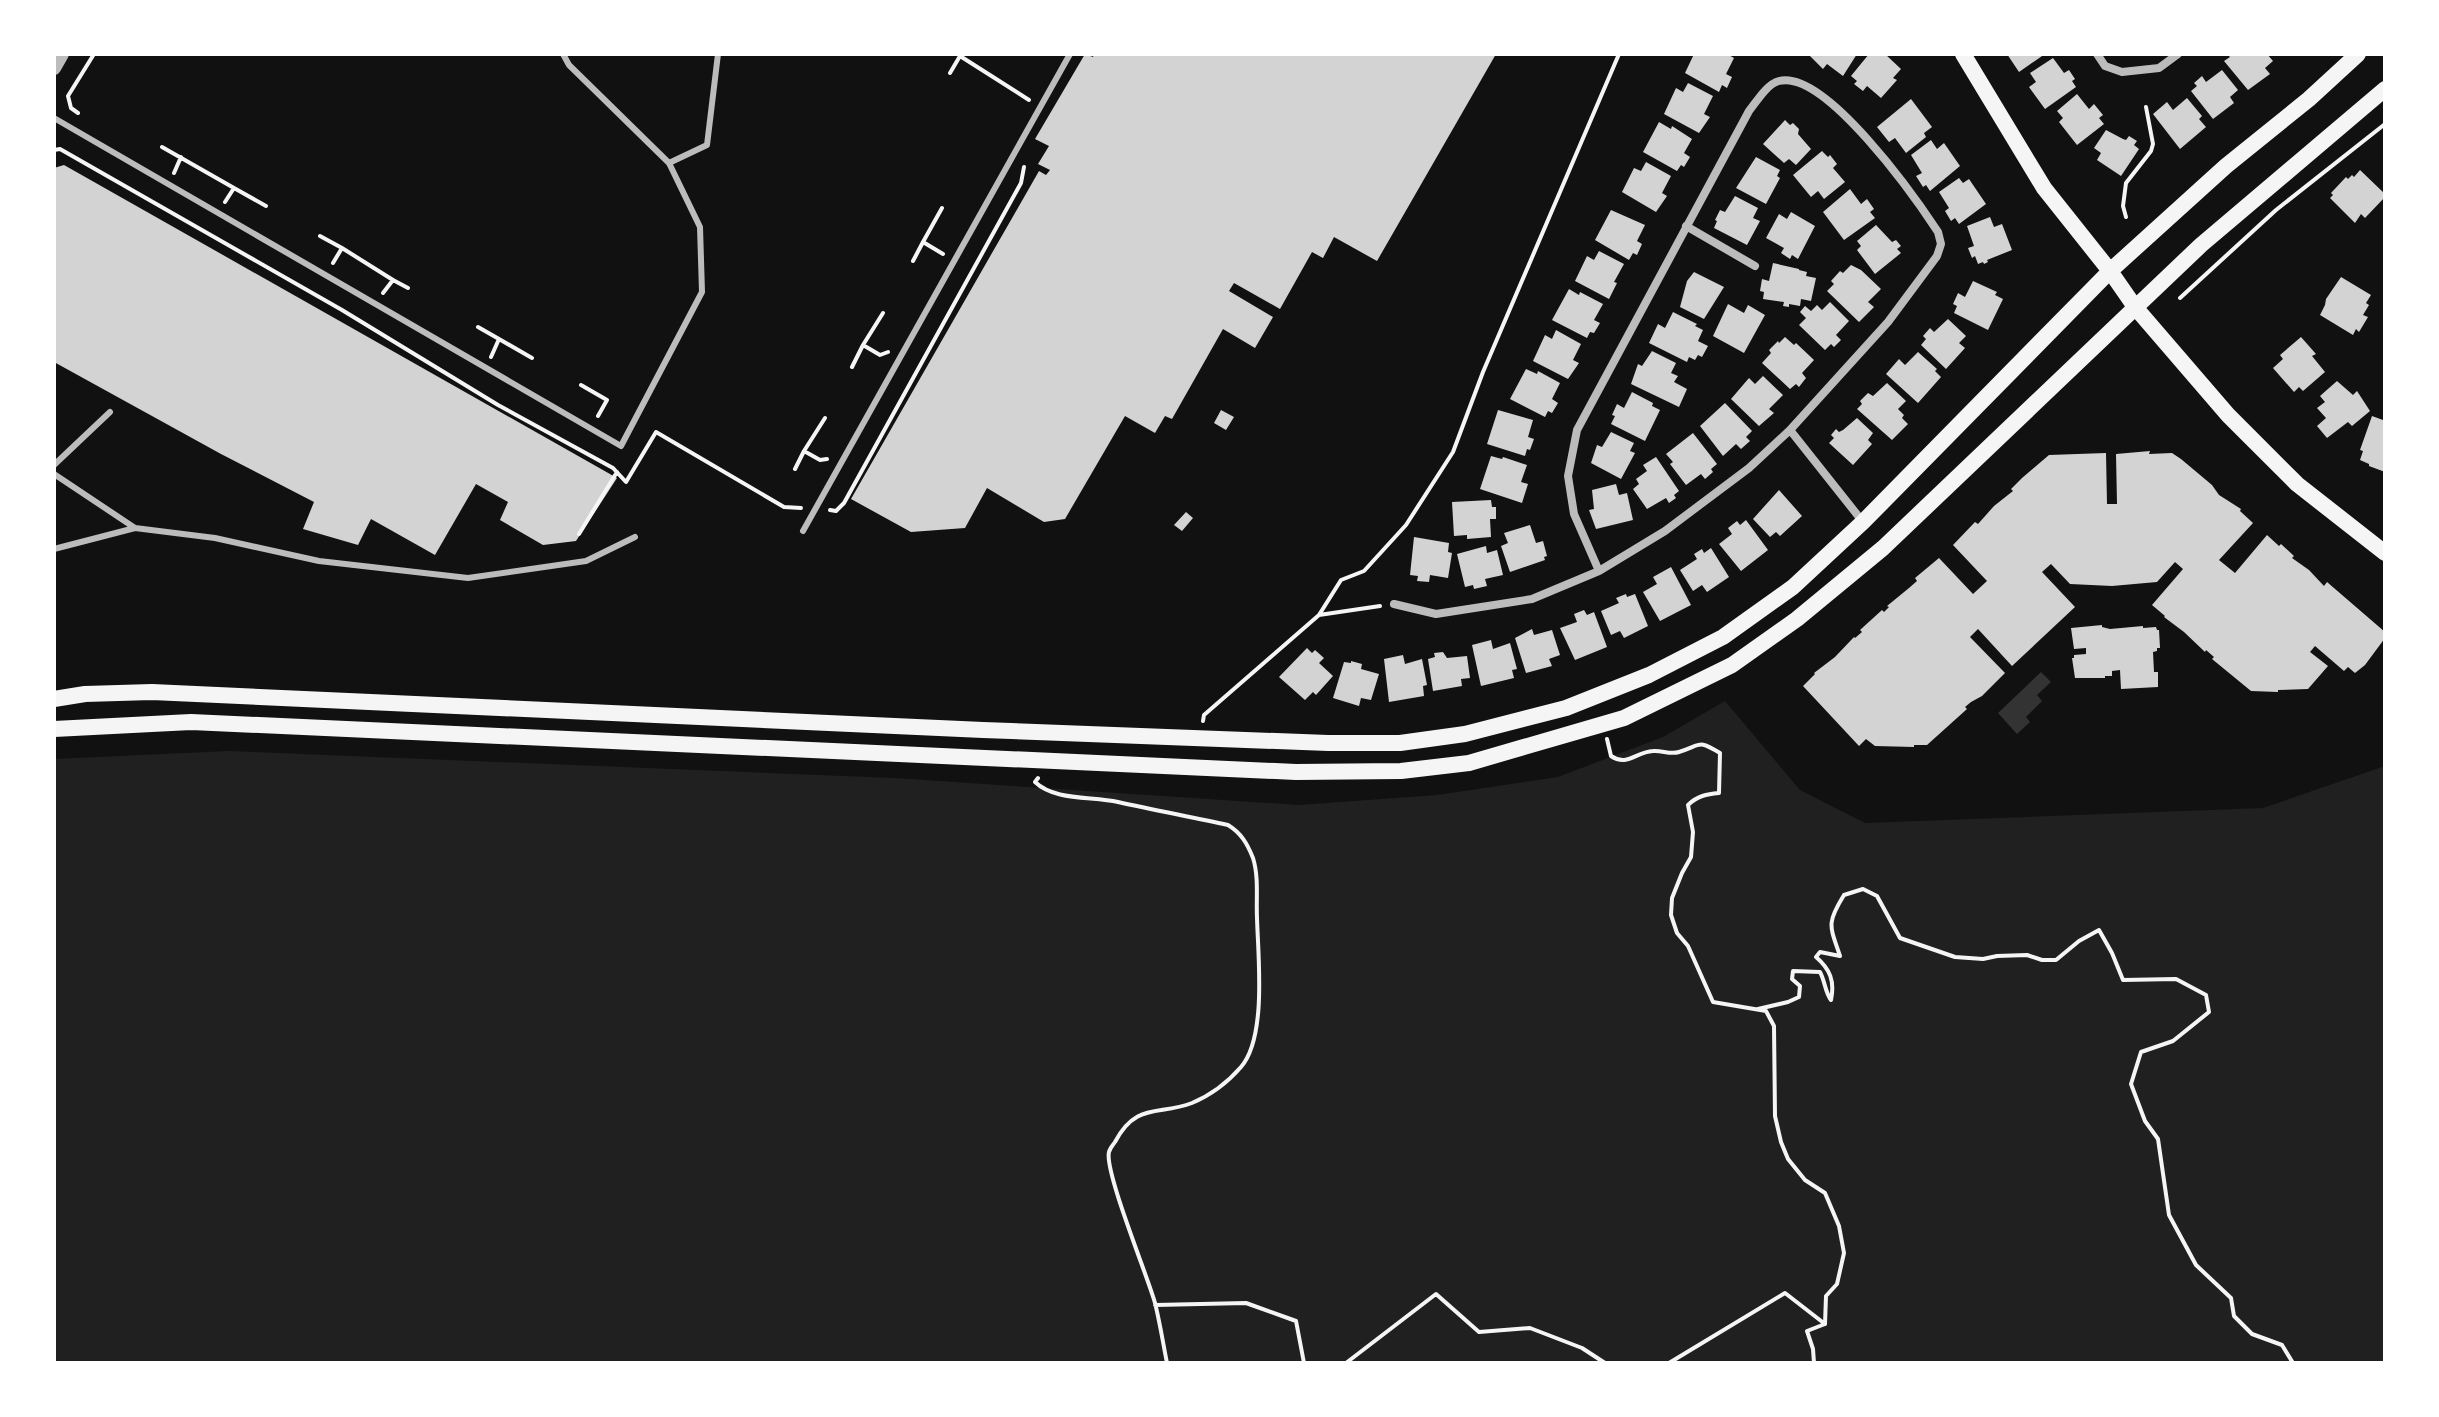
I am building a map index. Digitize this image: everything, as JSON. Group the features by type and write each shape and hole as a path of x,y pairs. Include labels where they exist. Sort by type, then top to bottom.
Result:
{"main road":[{"path":"1963,54 2044,188 2135,307 2228,415 2297,484 2385,553"},
{"path":"54,699 85,694 152,692 1203,739 1400,743 1465,734 1566,708 1649,675 1723,637 1793,587 1863,522 2110,271 2226,166 2309,99 2358,54"},
{"path":"54,729 191,722 1296,772 1401,771 1469,763 1624,718 1732,665 1797,619 1883,548 2240,211 2385,89"}],"street":[{"path":"54,68 62,54"},
{"path":"2097,54 2105,66 2122,72 2159,68 2178,54"},
{"path":"1394,604 1436,614 1532,599 1599,571 1665,531 1749,468 1790,430 1888,322 1937,256 1941,244 1938,232 1889,164 1826,97 1796,80 1777,81 1749,111 1577,430 1568,476 1574,514 1599,571"},
{"path":"1686,226 1755,266"},
{"path":"1790,430 1863,522"}],"lane":[{"path":"54,118 621,446 702,292 700,227 669,163 569,65 563,54"},
{"path":"669,163 707,145 718,54"},
{"path":"803,531 1070,54"},
{"path":"54,465 110,412"},
{"path":"54,474 135,528"},
{"path":"54,549 135,528 215,538 319,561 468,578 586,561 635,537"}],"path":[{"path":"78,113 71,108 68,96 94,54"},
{"path":"1203,739 1204,715 1319,615 1341,580 1364,571 1406,525 1453,452 1483,372 1619,54"},
{"path":"950,73 961,55 1040,108"},
{"path":"2126,217 2123,206 2126,183 2153,144 2146,107"},
{"path":"2180,298 2276,210 2385,124"},
{"path":"162,147 234,188"},
{"path":"54,150 60,149 342,310 498,405 613,468 626,482 656,432 784,507 836,511 844,503 1021,183 1025,161"},
{"path":"923,242 942,208"},
{"path":"320,236 342,248"},
{"path":"393,280 408,288"},
{"path":"852,367 883,313"},
{"path":"863,345 880,355 936,337"},
{"path":"499,339 532,358"},
{"path":"795,469 825,418"},
{"path":"804,451 820,460 869,457"},
{"path":"579,534 617,472"},
{"path":"1319,615 1394,604"},
{"path":"1603,724 1611,756 1618,760 1629,760 1655,751 1677,754 1698,743 1720,753 1719,793 1707,794 1688,805 1693,832 1691,857 1672,898 1671,915 1677,933 1688,946 1713,1002 1766,1011 1774,1026 1775,1116 1781,1142 1788,1159 1805,1180 1825,1193 1839,1226 1844,1253 1837,1284 1826,1296 1825,1324"},
{"path":"1050,761 1035,782 1043,790 1228,825 1239,832 1254,861 1260,980 1250,1054 1240,1068 1206,1096 1191,1103 1139,1114 1120,1133 1108,1153 1110,1169 1155,1305 1167,1363"},
{"path":"1758,1009 1799,997 1800,986 1792,979 1793,971 1820,972 1831,1000 1831,976 1826,965 1816,957 1820,952 1840,956 1830,927 1833,914 1844,895 1863,889 1877,896 1900,938 1955,957 1983,959 2027,955 2056,960 2079,941 2099,930 2123,980 2176,979 2206,995 2209,1012 2173,1041 2141,1052 2131,1084 2145,1121 2158,1139 2169,1215 2196,1265 2231,1298 2234,1316 2252,1334 2282,1345 2293,1363"},
{"path":"1669,1363 1785,1293 1825,1324"},
{"path":"1346,1363 1436,1294 1479,1332 1530,1328 1582,1348 1605,1363"},
{"path":"1155,1305 1246,1303 1296,1321 1304,1363"},
{"path":"1814,1363 1807,1331 1825,1324"}],"shaded area":[{"path":"2041,672 2051,682 2037,695 2042,701 2026,717 2030,722 2017,734 1998,713"},
{"path":"1725,701 1800,790 1865,823 2263,808 2385,766 2385,1363 54,1363 54,759 229,751 894,778 1299,805 1437,795 1558,777 1663,737"}],"building":[{"path":"1085,54 1093,57 1094,54 1496,54 1377,261 1334,237 1323,258 1312,252 1280,309 1234,283 1229,291 1273,317 1255,348 1223,329 1172,419 1165,416 1155,433 1125,416 1065,519 1044,522 987,488 965,528 911,532 851,499 1039,171 1046,175 1050,170 1038,164 1049,146 1035,139"},
{"path":"1694,54 1727,54 1734,58 1726,74 1732,77 1727,88 1722,85 1719,92 1685,73"},
{"path":"1808,54 1857,54 1843,76 1827,64 1823,69"},
{"path":"1869,54 1885,54 1901,69 1893,78 1897,80 1881,98 1867,86 1863,91 1854,84 1857,81 1851,76"},
{"path":"2007,54 2045,54 2019,72"},
{"path":"2227,54 2267,54 2273,61 2265,68 2270,74 2248,90 2224,61 2230,57"},
{"path":"2053,58 2064,73 2069,70 2076,87 2045,109 2029,87 2036,82 2030,73"},
{"path":"2222,70 2238,90 2230,97 2234,103 2213,119 2191,91 2202,76 2206,82"},
{"path":"1688,83 1713,96 1704,114 1710,117 1699,133 1664,114 1676,88 1683,92"},
{"path":"2077,94 2089,109 2094,104 2103,115 2099,118 2104,124 2077,145 2059,122 2063,118 2057,111"},
{"path":"2187,98 2202,116 2199,119 2206,127 2180,149 2153,114 2167,102 2173,110"},
{"path":"1911,99 1932,127 1924,133 1926,137 1906,153 1895,138 1889,142 1877,127"},
{"path":"1785,120 1799,129 1798,134 1811,149 1796,165 1789,159 1784,163 1763,144"},
{"path":"1659,122 1692,139 1684,153 1690,157 1684,167 1681,165 1677,171 1643,152"},
{"path":"2106,130 2123,139 2129,136 2137,141 2134,145 2139,149 2121,176 2097,160 2101,153 2094,148"},
{"path":"1931,140 1937,149 1944,143 1960,166 1930,191 1916,176 1922,173 1911,155"},
{"path":"1822,151 1837,164 1833,168 1845,182 1824,199 1818,191 1811,197 1793,175"},
{"path":"1756,157 1780,170 1777,176 1780,178 1766,204 1736,188"},
{"path":"1646,162 1671,176 1662,193 1667,196 1656,212 1622,192 1634,168 1641,171"},
{"path":"64,165 617,478 576,541 543,545 500,520 508,502 476,484 435,555 371,519 358,545 303,529 314,502 54,362 54,168"},
{"path":"2360,170 2385,197 2365,218 2361,214 2355,223 2330,198 2346,177 2354,177"},
{"path":"1959,178 1963,183 1969,179 1986,204 1959,224 1955,218 1951,221 1945,211 1949,208 1939,192"},
{"path":"1850,189 1861,204 1867,199 1874,209 1870,212 1875,218 1844,240 1823,212"},
{"path":"1735,196 1758,208 1753,218 1760,221 1747,245 1714,228 1720,210 1725,212"},
{"path":"1611,210 1645,225 1637,241 1642,244 1637,255 1633,253 1629,260 1595,240"},
{"path":"1791,212 1815,226 1798,259 1792,255 1790,259 1781,253 1784,248 1766,238 1779,214 1787,219"},
{"path":"1990,217 1994,227 2002,224 2012,250 1978,264 1968,248 1974,246 1967,226"},
{"path":"1876,225 1892,242 1896,240 1901,246 1897,249 1901,253 1875,274 1857,250 1861,246 1857,241"},
{"path":"1599,251 1624,264 1609,299 1575,281 1587,256 1594,260"},
{"path":"1773,263 1799,269 1807,272 1806,276 1816,278 1811,301 1801,299 1800,306 1789,304 1789,307 1783,306 1784,302 1763,299 1764,292 1760,291 1762,279 1769,281"},
{"path":"1851,265 1881,289 1868,302 1874,307 1859,322 1827,291 1840,271 1843,273"},
{"path":"1694,272 1724,287 1704,319 1680,307 1687,281"},
{"path":"2341,277 2371,295 2363,315 2368,317 2359,332 2356,329 2353,335 2320,315 2326,299"},
{"path":"1973,281 1997,292 1995,295 2003,299 1988,330 1954,313 1957,306 1953,304 1958,293 1965,297"},
{"path":"1569,289 1603,304 1594,320 1600,323 1587,338 1552,320"},
{"path":"1830,302 1849,321 1836,335 1841,340 1825,350 1799,325 1806,318 1800,312 1805,306 1811,311 1817,305 1822,310"},
{"path":"1728,304 1744,313 1748,305 1765,315 1744,353 1713,336"},
{"path":"1673,312 1703,330 1698,341 1708,346 1702,357 1698,355 1695,360 1689,357 1687,362 1649,343 1658,324 1665,328"},
{"path":"1948,319 1966,336 1959,343 1965,348 1946,369 1921,345 1926,339 1923,336 1930,328 1934,332"},
{"path":"1556,330 1581,344 1573,360 1579,363 1568,379 1533,361 1545,335 1552,339"},
{"path":"1785,337 1814,360 1802,373 1806,378 1799,387 1796,384 1790,389 1762,363 1771,353 1769,350"},
{"path":"2301,337 2316,354 2312,356 2325,372 2303,391 2299,387 2294,392 2273,368 2283,359 2280,355"},
{"path":"1652,351 1676,363 1671,373 1678,376 1674,382 1687,389 1679,407 1631,384 1638,364 1642,366"},
{"path":"1918,352 1937,369 1935,371 1941,377 1918,403 1886,374 1899,359 1905,365"},
{"path":"1526,369 1537,374 1538,371 1560,383 1552,399 1558,403 1552,413 1548,411 1545,417 1510,399"},
{"path":"1763,376 1783,395 1769,409 1774,413 1759,426 1731,399 1749,378 1755,384"},
{"path":"2337,381 2353,395 2357,391 2370,411 2352,426 2348,422 2327,438 2317,426 2326,418 2317,408 2325,402 2320,396"},
{"path":"1887,383 1906,401 1898,409 1908,424 1892,440 1857,409 1868,393 1873,396"},
{"path":"1632,392 1660,410 1645,441 1611,424 1617,404 1624,408"},
{"path":"1725,403 1752,431 1746,437 1750,441 1741,449 1736,444 1723,456 1700,426"},
{"path":"1221,410 1234,417 1226,430 1214,423"},
{"path":"1498,410 1533,420 1528,437 1534,439 1525,456 1487,444"},
{"path":"2385,415 2385,472 2360,460 2363,451 2360,450 2372,416 2383,420"},
{"path":"1857,418 1873,433 1868,440 1872,444 1853,465 1829,443 1836,429 1839,432 1843,430"},
{"path":"1611,432 1634,443 1630,451 1635,453 1621,479 1591,463 1597,445 1602,447"},
{"path":"1693,433 1717,464 1705,479 1701,474 1686,485 1666,454"},
{"path":"2150,451 2149,454 2172,453 2181,459 2212,485 2219,495 2241,509 2253,523 2219,560 2235,573 2267,535 2279,546 2281,544 2324,586 2327,582 2385,632 2385,638 2365,665 2355,673 2348,667 2344,671 2315,646 2310,652 2328,666 2308,689 2251,691 2152,605 2183,569 2175,562 2157,582 2112,586 2070,584 2051,564 2042,572 2075,607 2012,666 1978,629 1970,637 2005,673 1927,745 1875,746 1866,739 1859,746 1803,686 1939,558 1973,594 1987,581 1953,545 2049,455 2106,453 2107,504 2117,504 2116,454"},
{"path":"1491,456 1527,465 1521,482 1528,484 1522,503 1480,489"},
{"path":"1656,457 1679,491 1669,503 1666,498 1647,509 1633,489 1639,484 1636,479 1647,471 1643,465"},
{"path":"1616,484 1619,495 1627,493 1633,520 1596,529 1589,510 1594,509 1592,490"},
{"path":"1779,490 1802,516 1780,536 1776,532 1770,537 1753,519"},
{"path":"1491,500 1492,507 1496,507 1496,519 1490,519 1491,537 1467,539 1467,535 1454,536 1452,502"},
{"path":"1186,512 1193,518 1182,531 1174,525"},
{"path":"1746,520 1768,550 1741,571 1719,544 1732,534 1728,528 1737,521 1740,525"},
{"path":"1530,525 1536,543 1543,541 1547,556 1545,560 1510,572 1501,546 1508,543 1504,533"},
{"path":"1414,537 1449,543 1448,552 1452,553 1448,578 1430,575 1429,582 1417,581 1418,576 1410,575"},
{"path":"1486,546 1487,553 1497,550 1503,575 1485,579 1487,586 1474,589 1473,585 1465,587 1457,554"},
{"path":"1711,548 1729,577 1707,592 1702,585 1693,591 1680,570 1697,559 1694,554"},
{"path":"1671,567 1691,605 1660,621 1643,592 1657,584 1653,577"},
{"path":"1626,594 1627,597 1635,594 1648,626 1624,638 1620,631 1611,635 1601,611 1619,603 1616,598"},
{"path":"1584,610 1587,615 1594,612 1607,647 1575,660 1560,628 1577,622 1574,614"},
{"path":"2102,625 2110,629 2143,626 2159,630 2160,648 2153,652 2158,687 2121,689 2120,670 2112,671 2112,676 2105,678 2075,678 2072,658 2086,654 2086,648 2074,649 2071,628"},
{"path":"1532,629 1534,635 1552,630 1560,655 1549,659 1552,666 1526,673 1515,638"},
{"path":"1491,640 1493,649 1510,643 1517,669 1512,670 1514,678 1481,686 1472,645"},
{"path":"1307,648 1324,658 1319,663 1333,676 1316,695 1313,692 1305,700 1279,677"},
{"path":"1443,652 1447,658 1467,656 1470,678 1461,679 1462,686 1433,691 1428,659 1435,657 1434,653"},
{"path":"1403,655 1405,664 1422,659 1427,685 1423,686 1424,696 1389,702 1384,659"},
{"path":"1344,662 1362,664 1361,669 1379,674 1371,700 1361,698 1359,706 1333,698"}]}
